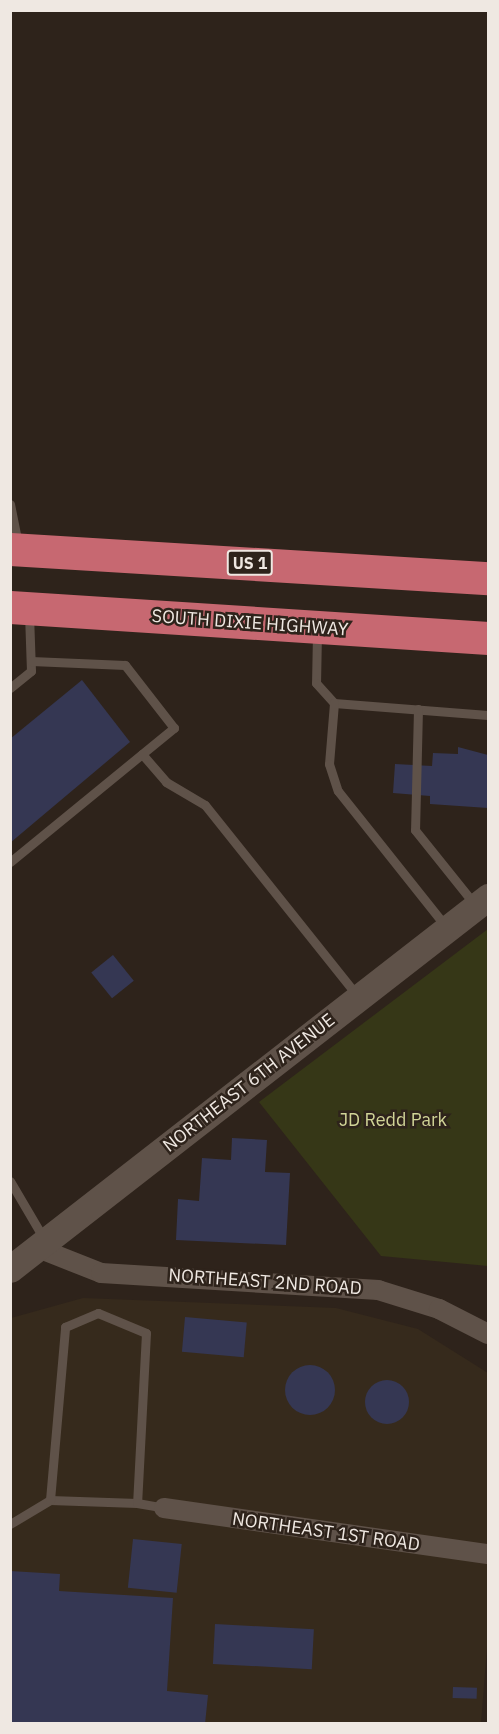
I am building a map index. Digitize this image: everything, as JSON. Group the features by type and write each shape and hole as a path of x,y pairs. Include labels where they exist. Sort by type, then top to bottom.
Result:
{"highway":[{"name":"US 1","path":"15,549 489,578"},
{"name":"SOUTH DIXIE HIGHWAY","path":"20,608 489,638"}],"street":[{"name":"NORTHEAST 6TH AVENUE","path":"10,1269 482,902"},
{"name":"NORTHEAST 2ND ROAD","path":"42,1245 101,1273 378,1290 439,1309 489,1334"},
{"name":"NORTHEAST 1ST ROAD","path":"165,1508 489,1554"}],"lane":[{"path":"10,504 15,549"},
{"path":"10,688 31,671 20,608"},
{"path":"317,627 316,683 334,703 489,715"},
{"path":"10,862 174,728 125,665 31,661"},
{"path":"334,703 329,764 338,791 448,928"},
{"path":"418,710 415,830 482,902"},
{"path":"142,754 166,782 205,805 359,998"},
{"path":"10,1181 42,1245"},
{"path":"50,1500 65,1327 98,1313 146,1333 137,1503"},
{"path":"10,1524 50,1500 137,1503 165,1508"}],"shaded area":[{"path":"83,1298 336,1308 418,1329 488,1373 488,1635 481,1723 11,1724 11,1318"}],"green space":[{"name":"JD Redd Park","path":"488,929 488,1266 381,1256 259,1102"}],"building":[{"path":"82,680 130,742 10,843 10,739"},
{"path":"458,747 488,755 488,808 430,804 430,796 393,793 395,764 432,766 433,753 458,754"},
{"path":"113,955 134,981 112,998 91,973"},
{"path":"232,1138 267,1140 265,1172 290,1173 286,1245 176,1240 178,1199 199,1201 202,1158 231,1160"},
{"path":"185,1317 247,1322 244,1357 182,1352"},
{"path":"310,1365 319,1367 330,1376 335,1390 333,1399 324,1410 310,1415 301,1413 290,1404 285,1390 287,1381 296,1370"},
{"path":"387,1380 396,1381 403,1386 408,1393 408,1411 403,1418 396,1423 387,1424 378,1423 371,1418 366,1411 365,1402 366,1393 371,1386 378,1381"},
{"path":"133,1539 182,1544 177,1593 128,1588"},
{"path":"10,1571 60,1574 59,1591 173,1598 167,1691 208,1695 205,1724 10,1724"},
{"path":"215,1624 314,1629 312,1669 213,1664"},
{"path":"453,1687 477,1688 477,1699 453,1698"}]}
